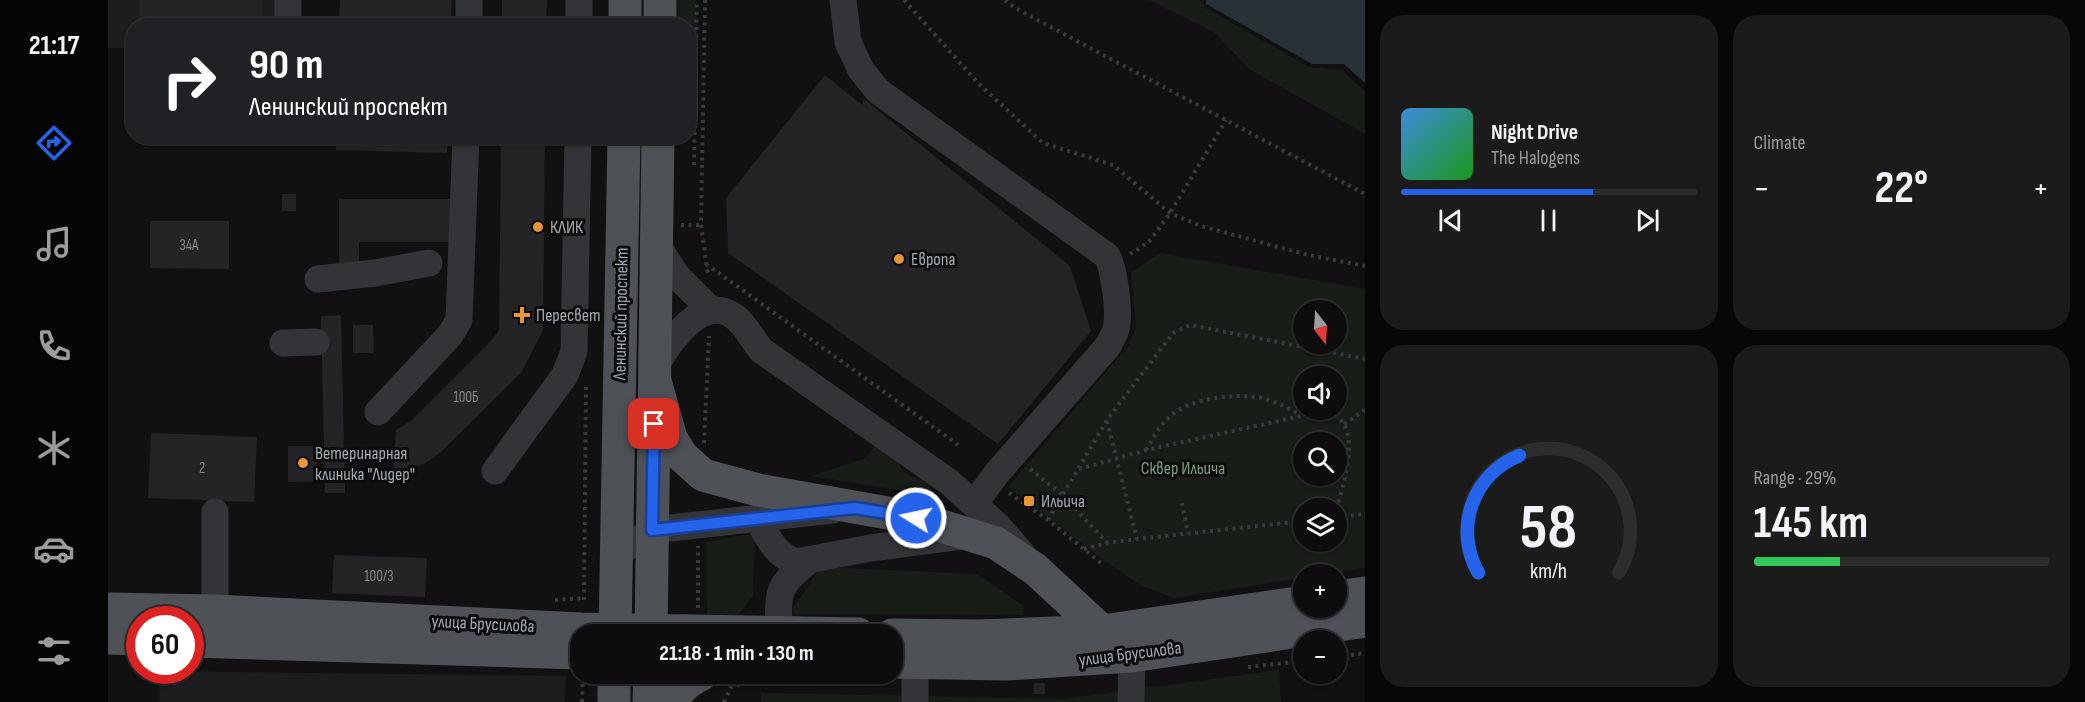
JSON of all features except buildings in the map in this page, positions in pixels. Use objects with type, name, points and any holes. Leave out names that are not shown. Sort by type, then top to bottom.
[{"type":"main road","points":[[625,0],[625,18]]},
{"type":"main road","points":[[660,0],[660,18]]},
{"type":"main road","name":"Ленинский проспект","points":[[615,624],[624,144]]},
{"type":"main road","name":"Ленинский проспект","points":[[651,624],[655,374],[668,236],[659,144]]},
{"type":"main road","points":[[655,374],[671,438],[682,456],[703,475],[758,490],[916,518],[974,519],[996,543],[1035,569],[1102,632]]},
{"type":"main road","points":[[1347,595],[1365,593]]},
{"type":"main road","name":"улица Брусилова","points":[[903,636],[1102,632],[1293,604]]},
{"type":"main road","name":"улица Брусилова","points":[[108,609],[215,611],[570,628]]},
{"type":"main road","name":"улица Брусилова","points":[[909,677],[1006,664],[1132,656],[1365,621]]},
{"type":"main road","points":[[108,638],[126,639]]},
{"type":"main road","name":"улица Брусилова","points":[[204,641],[570,654]]},
{"type":"main road","points":[[614,684],[614,702]]},
{"type":"main road","points":[[649,702],[650,684]]},
{"type":"main road","points":[[670,702],[687,684]]},
{"type":"lane","points":[[288,0],[288,18]]},
{"type":"lane","points":[[469,0],[469,18]]},
{"type":"lane","points":[[579,0],[579,18]]},
{"type":"lane","points":[[757,518],[777,552],[786,559],[796,562],[871,548],[974,519],[1005,464],[1108,346],[1115,333],[1117,322],[1112,266],[1107,256],[878,91],[861,70],[848,42],[843,0]]},
{"type":"lane","points":[[378,412],[450,335],[459,320],[466,144]]},
{"type":"lane","points":[[495,471],[565,375],[574,351],[578,144]]},
{"type":"lane","points":[[668,236],[678,276],[710,318]]},
{"type":"lane","points":[[318,279],[375,273],[429,263]]},
{"type":"lane","points":[[655,374],[673,338],[689,322],[710,318],[725,311],[735,317],[761,350],[949,482],[974,519]]},
{"type":"lane","points":[[283,343],[316,342]]},
{"type":"lane","points":[[618,554],[652,530],[855,508]]},
{"type":"lane","points":[[214,512],[215,611]]},
{"type":"lane","points":[[779,624],[778,603],[783,583],[792,573],[809,561]]},
{"type":"lane","points":[[1131,702],[1132,656]]},
{"type":"path","points":[[696,55],[697,0]]},
{"type":"path","points":[[705,0],[701,225],[709,280]]},
{"type":"path","points":[[904,0],[978,83],[1043,143],[1113,165],[1170,213],[1212,229],[1308,255],[1365,266]]},
{"type":"path","points":[[1005,0],[1015,8],[1365,194]]},
{"type":"path","points":[[1112,266],[1149,242],[1170,213],[1226,120]]},
{"type":"path","points":[[694,144],[694,165]]},
{"type":"path","points":[[668,236],[701,225]]},
{"type":"path","points":[[706,264],[962,447]]},
{"type":"path","points":[[704,450],[710,318]]},
{"type":"path","points":[[1048,520],[1107,420],[1173,333],[1190,325],[1365,359]]},
{"type":"path","points":[[1146,450],[1159,429],[1174,413],[1196,402],[1231,397],[1256,397],[1281,404],[1293,411]]},
{"type":"path","points":[[1344,424],[1365,410]]},
{"type":"path","points":[[1078,470],[1146,450],[1293,417]]},
{"type":"path","points":[[1107,420],[1137,539]]},
{"type":"path","points":[[1339,498],[1350,443],[1344,424],[1340,420]]},
{"type":"path","points":[[1101,563],[1048,520],[1010,494],[1002,477],[1005,464],[1063,495],[1107,543]]},
{"type":"path","points":[[1182,503],[1188,534]]},
{"type":"path","points":[[1347,516],[1365,514]]},
{"type":"path","points":[[1084,549],[1137,539],[1293,522]]},
{"type":"path","points":[[698,543],[698,614]]},
{"type":"path","points":[[1347,655],[1365,653]]},
{"type":"path","points":[[724,702],[731,687],[764,678],[909,677]]},
{"type":"path","points":[[582,702],[583,684]]},
{"type":"shaded area","points":[[108,0],[279,0],[279,18],[126,18],[126,48],[108,48]]},
{"type":"shaded area","points":[[1206,0],[1365,0],[1365,83],[1344,64],[1312,64],[1206,4]]},
{"type":"shaded area","points":[[204,672],[566,676],[565,702],[159,702],[159,684],[204,684]]},
{"type":"green space","points":[[679,0],[697,0],[696,113],[696,18],[678,18]]},
{"type":"green space","points":[[1149,0],[1201,0],[1206,8],[1309,67],[1342,70],[1365,92],[1365,134],[1249,69],[1214,32]]},
{"type":"green space","name":"Сквер Ильича","points":[[1160,253],[1365,289],[1365,568],[1347,571],[1347,564],[1293,564],[1293,580],[1174,598],[1142,586],[1106,562],[1008,487],[1129,345],[1136,327],[1131,272]]},
{"type":"green space","points":[[879,442],[889,448],[907,474],[928,483],[936,496],[811,476],[864,459]]},
{"type":"green space","points":[[755,533],[753,596],[738,615],[707,614],[706,542]]},
{"type":"green space","points":[[821,567],[977,574],[1024,606],[1023,615],[795,614],[793,608]]},
{"type":"green space","points":[[1279,670],[1281,702],[761,702],[761,693],[1063,699]]},
{"type":"place","name":"КЛИК","points":[[538,227]]},
{"type":"place","name":"Европа","points":[[899,259]]},
{"type":"place","name":"Пересвет","points":[[522,315]]},
{"type":"place","name":"Ветеринарная клиника \"Лидер\"","points":[[303,463]]},
{"type":"place","name":"Ильича","points":[[1029,501]]},
{"type":"route","points":[[654,424],[652,530],[855,508],[916,518]]}]
